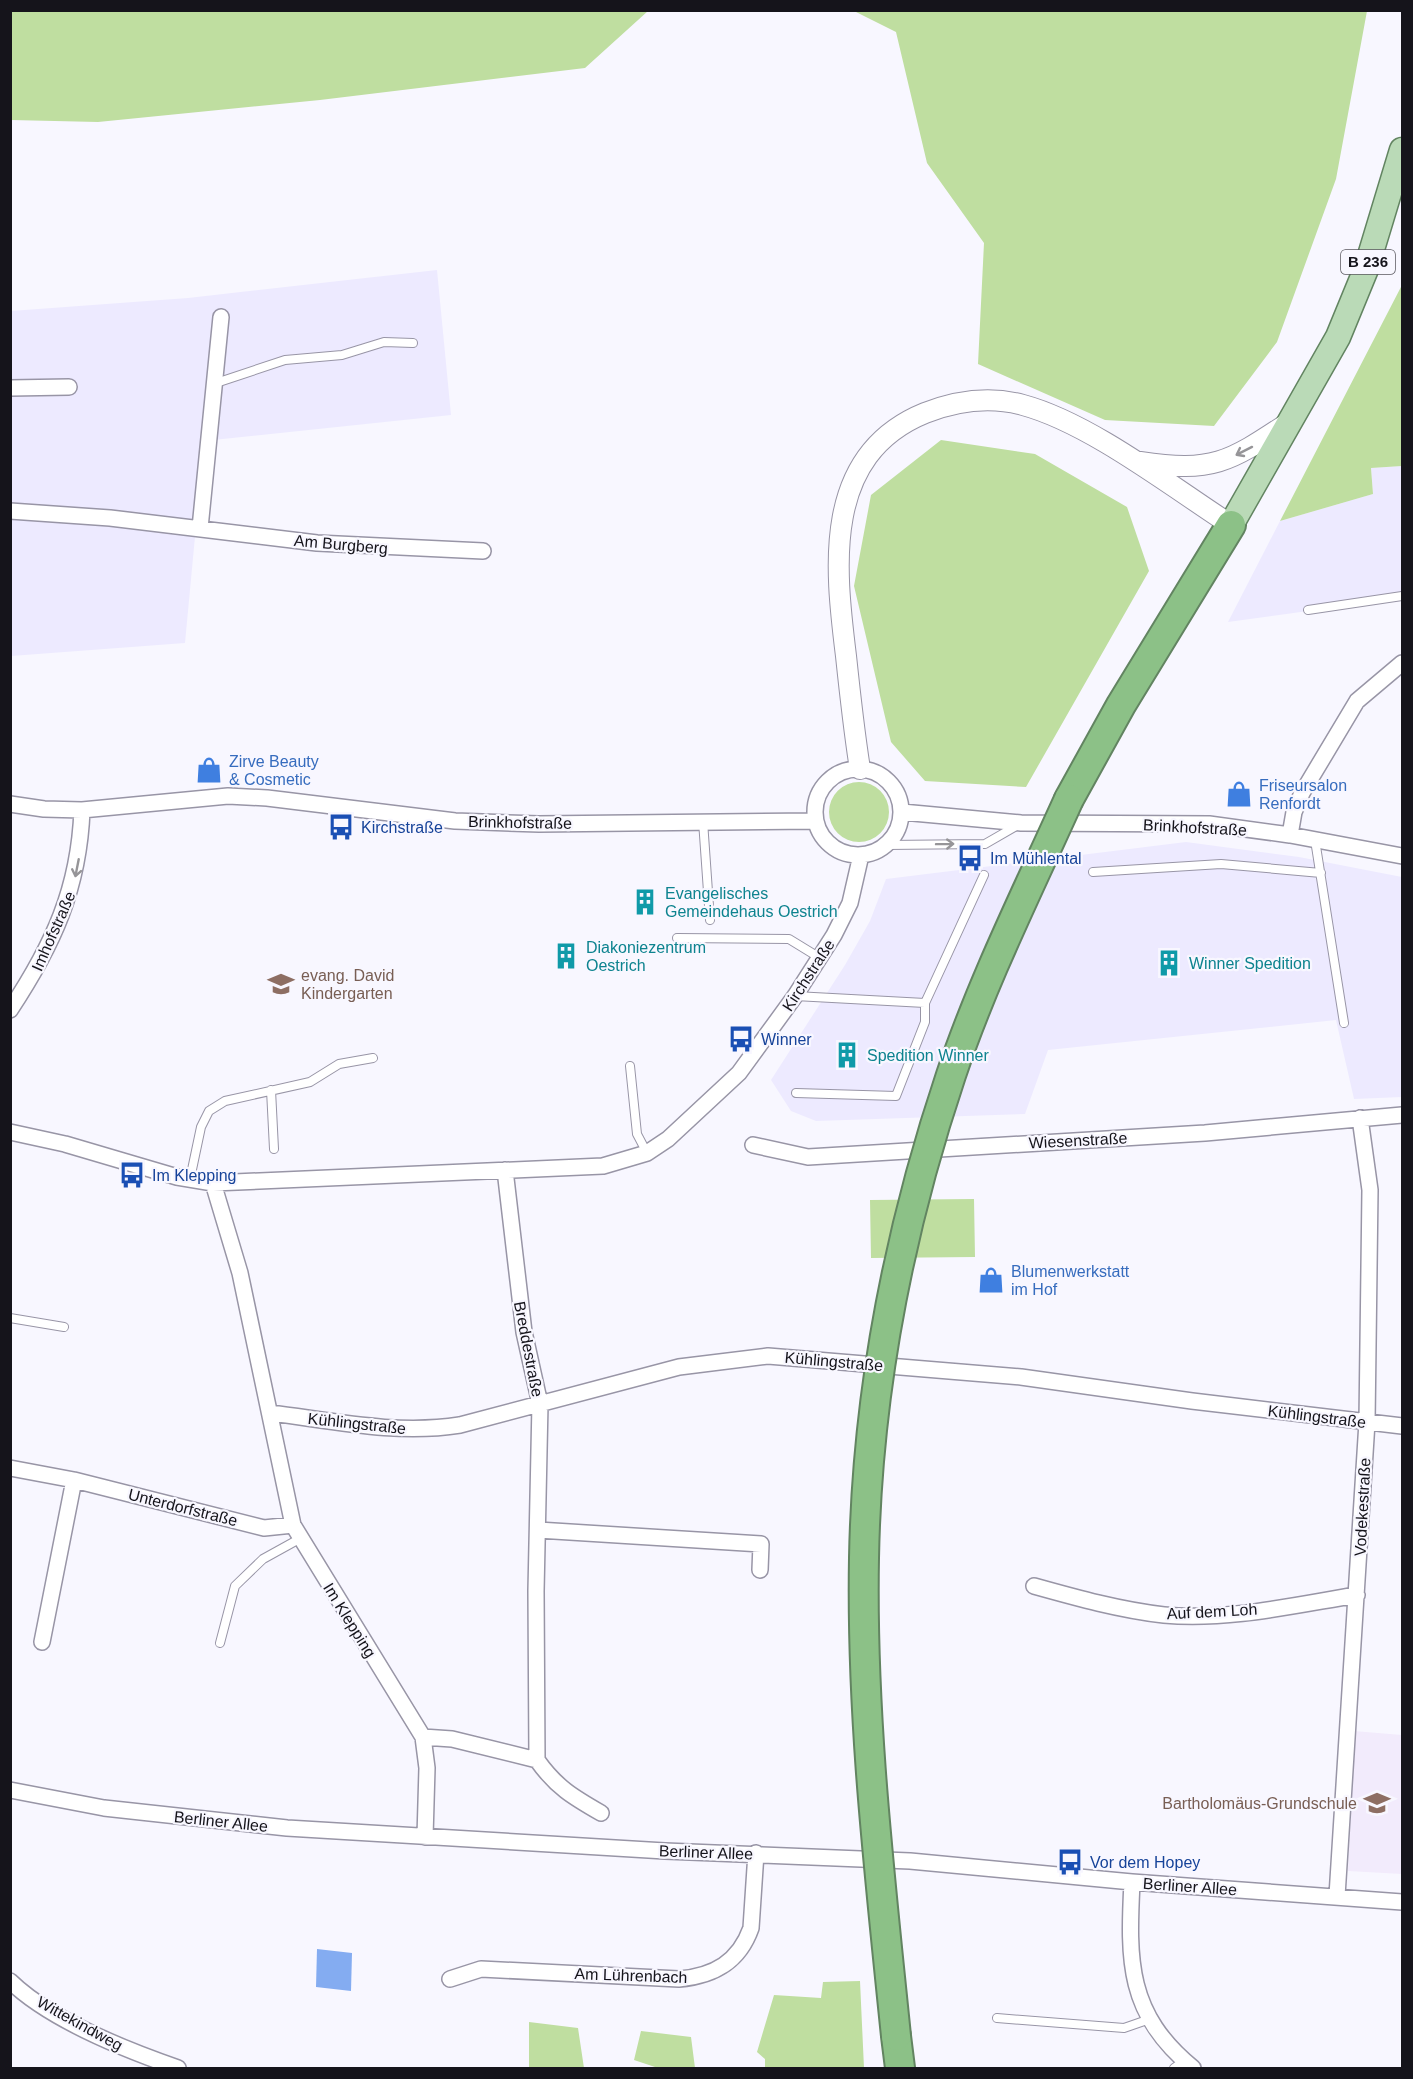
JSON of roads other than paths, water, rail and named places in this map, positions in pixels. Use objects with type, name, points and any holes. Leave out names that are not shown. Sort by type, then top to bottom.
[{"type":"highway","name":"B 236","points":[[900,2068],[875,1830],[864,1639],[864,1556],[868,1476],[879,1375],[912,1205],[972,1017],[1019,906],[1070,799],[1168,628],[1231,525]]},
{"type":"main road","name":"B 236","points":[[1231,525],[1293,420],[1338,337],[1362,280],[1390,198],[1402,150]]},
{"type":"street","points":[[200,528],[221,317]]},
{"type":"street","points":[[10,388],[69,387]]},
{"type":"street","points":[[860,769],[838,592],[837,556],[840,524],[847,499],[859,473],[876,449],[901,426],[939,407],[964,402],[996,401],[1022,405],[1053,415],[1134,461],[1231,525]]},
{"type":"street","points":[[1134,461],[1177,468],[1213,465],[1253,446],[1293,420]]},
{"type":"street","name":"Am Burgberg","points":[[10,511],[200,528],[368,547],[483,551]]},
{"type":"street","points":[[1290,835],[1294,812],[1302,793],[1357,701],[1402,663]]},
{"type":"street","points":[[860,769],[886,779],[898,794],[902,812],[898,831],[886,845],[861,855],[846,854],[832,847],[822,835],[816,821],[816,804],[823,788],[843,772],[860,769]]},
{"type":"street","name":"Brinkhofstraße","points":[[10,804],[44,809],[82,810],[228,796],[267,798],[455,821],[540,824],[816,821]]},
{"type":"street","name":"Imhofstraße","points":[[10,1010],[47,950],[70,897],[81,840],[82,810]]},
{"type":"street","name":"Brinkhofstraße","points":[[902,812],[1021,823],[1209,824],[1290,835],[1402,856]]},
{"type":"street","name":"Kirchstraße","points":[[10,1132],[213,1183],[603,1166],[647,1153],[668,1139],[739,1073],[795,996],[820,958],[850,903],[861,855]]},
{"type":"street","name":"Wiesenstraße","points":[[753,1145],[808,1157],[1205,1133],[1402,1115]]},
{"type":"street","name":"Vodekestraße","points":[[1337,1896],[1367,1422],[1370,1190],[1360,1118]]},
{"type":"street","name":"Breddestraße","points":[[505,1170],[524,1332],[540,1404],[537,1760]]},
{"type":"street","name":"Im Klepping","points":[[213,1183],[240,1273],[297,1532],[423,1737],[427,1768],[425,1837]]},
{"type":"street","name":"Kühlingstraße","points":[[271,1413],[367,1426],[435,1429],[460,1425],[679,1367],[768,1356],[1021,1377],[1402,1425]]},
{"type":"street","name":"Unterdorfstraße","points":[[10,1468],[74,1480],[264,1528],[297,1532]]},
{"type":"street","points":[[42,1642],[74,1480]]},
{"type":"street","points":[[538,1530],[761,1544],[760,1570]]},
{"type":"street","name":"Auf dem Loh","points":[[1034,1586],[1111,1607],[1167,1615],[1264,1609],[1357,1595]]},
{"type":"street","points":[[423,1737],[452,1739],[537,1760],[552,1781],[573,1797],[601,1813]]},
{"type":"street","name":"Berliner Allee","points":[[10,1790],[104,1808],[287,1828],[944,1863],[1132,1882],[1402,1902]]},
{"type":"street","name":"Am Lührenbach","points":[[450,1979],[481,1970],[679,1979],[710,1974],[735,1958],[747,1939],[751,1928],[756,1853]]},
{"type":"street","points":[[1132,1882],[1133,1977],[1150,2019],[1183,2066]]},
{"type":"street","name":"Wittekindweg","points":[[13,1986],[81,2028],[115,2044],[178,2068]]},
{"type":"lane","points":[[216,383],[285,360],[342,355],[384,342],[413,343]]},
{"type":"lane","points":[[1308,610],[1402,596]]},
{"type":"lane","points":[[703,821],[710,920]]},
{"type":"lane","points":[[886,845],[985,844],[1021,823]]},
{"type":"lane","points":[[1315,840],[1344,1023]]},
{"type":"lane","points":[[1093,872],[1221,864],[1320,873]]},
{"type":"lane","points":[[796,1093],[896,1096],[925,1022],[925,1003],[984,875]]},
{"type":"lane","points":[[677,938],[789,939],[820,958]]},
{"type":"lane","points":[[795,996],[925,1003]]},
{"type":"lane","points":[[190,1179],[201,1127],[209,1111],[225,1101],[310,1082],[339,1064],[373,1058]]},
{"type":"lane","points":[[630,1066],[637,1134],[647,1153]]},
{"type":"lane","points":[[271,1090],[273,1149]]},
{"type":"lane","points":[[10,1318],[64,1327]]},
{"type":"lane","points":[[219,1643],[235,1586],[263,1559],[297,1532]]},
{"type":"lane","points":[[997,2018],[1124,2028],[1150,2019]]},
{"type":"water","points":[[317,1949],[352,1953],[351,1991],[316,1987]]},
{"type":"place","name":"Zirve Beauty & Cosmetic","points":[[209,770]]},
{"type":"place","name":"Friseursalon Renfordt","points":[[1239,794]]},
{"type":"place","name":"Kirchstraße","points":[[341,827]]},
{"type":"place","name":"Im Mühlental","points":[[970,858]]},
{"type":"place","name":"Evangelisches Gemeindehaus Oestrich","points":[[645,902]]},
{"type":"place","name":"Diakoniezentrum Oestrich","points":[[566,956]]},
{"type":"place","name":"Winner Spedition","points":[[1169,963]]},
{"type":"place","name":"evang. David Kindergarten","points":[[281,984]]},
{"type":"place","name":"Winner","points":[[741,1039]]},
{"type":"place","name":"Spedition Winner","points":[[847,1055]]},
{"type":"place","name":"Im Klepping","points":[[132,1175]]},
{"type":"place","name":"Blumenwerkstatt im Hof","points":[[991,1280]]},
{"type":"place","name":"Bartholomäus-Grundschule","points":[[1377,1803]]},
{"type":"place","name":"Vor dem Hopey","points":[[1070,1862]]}]
